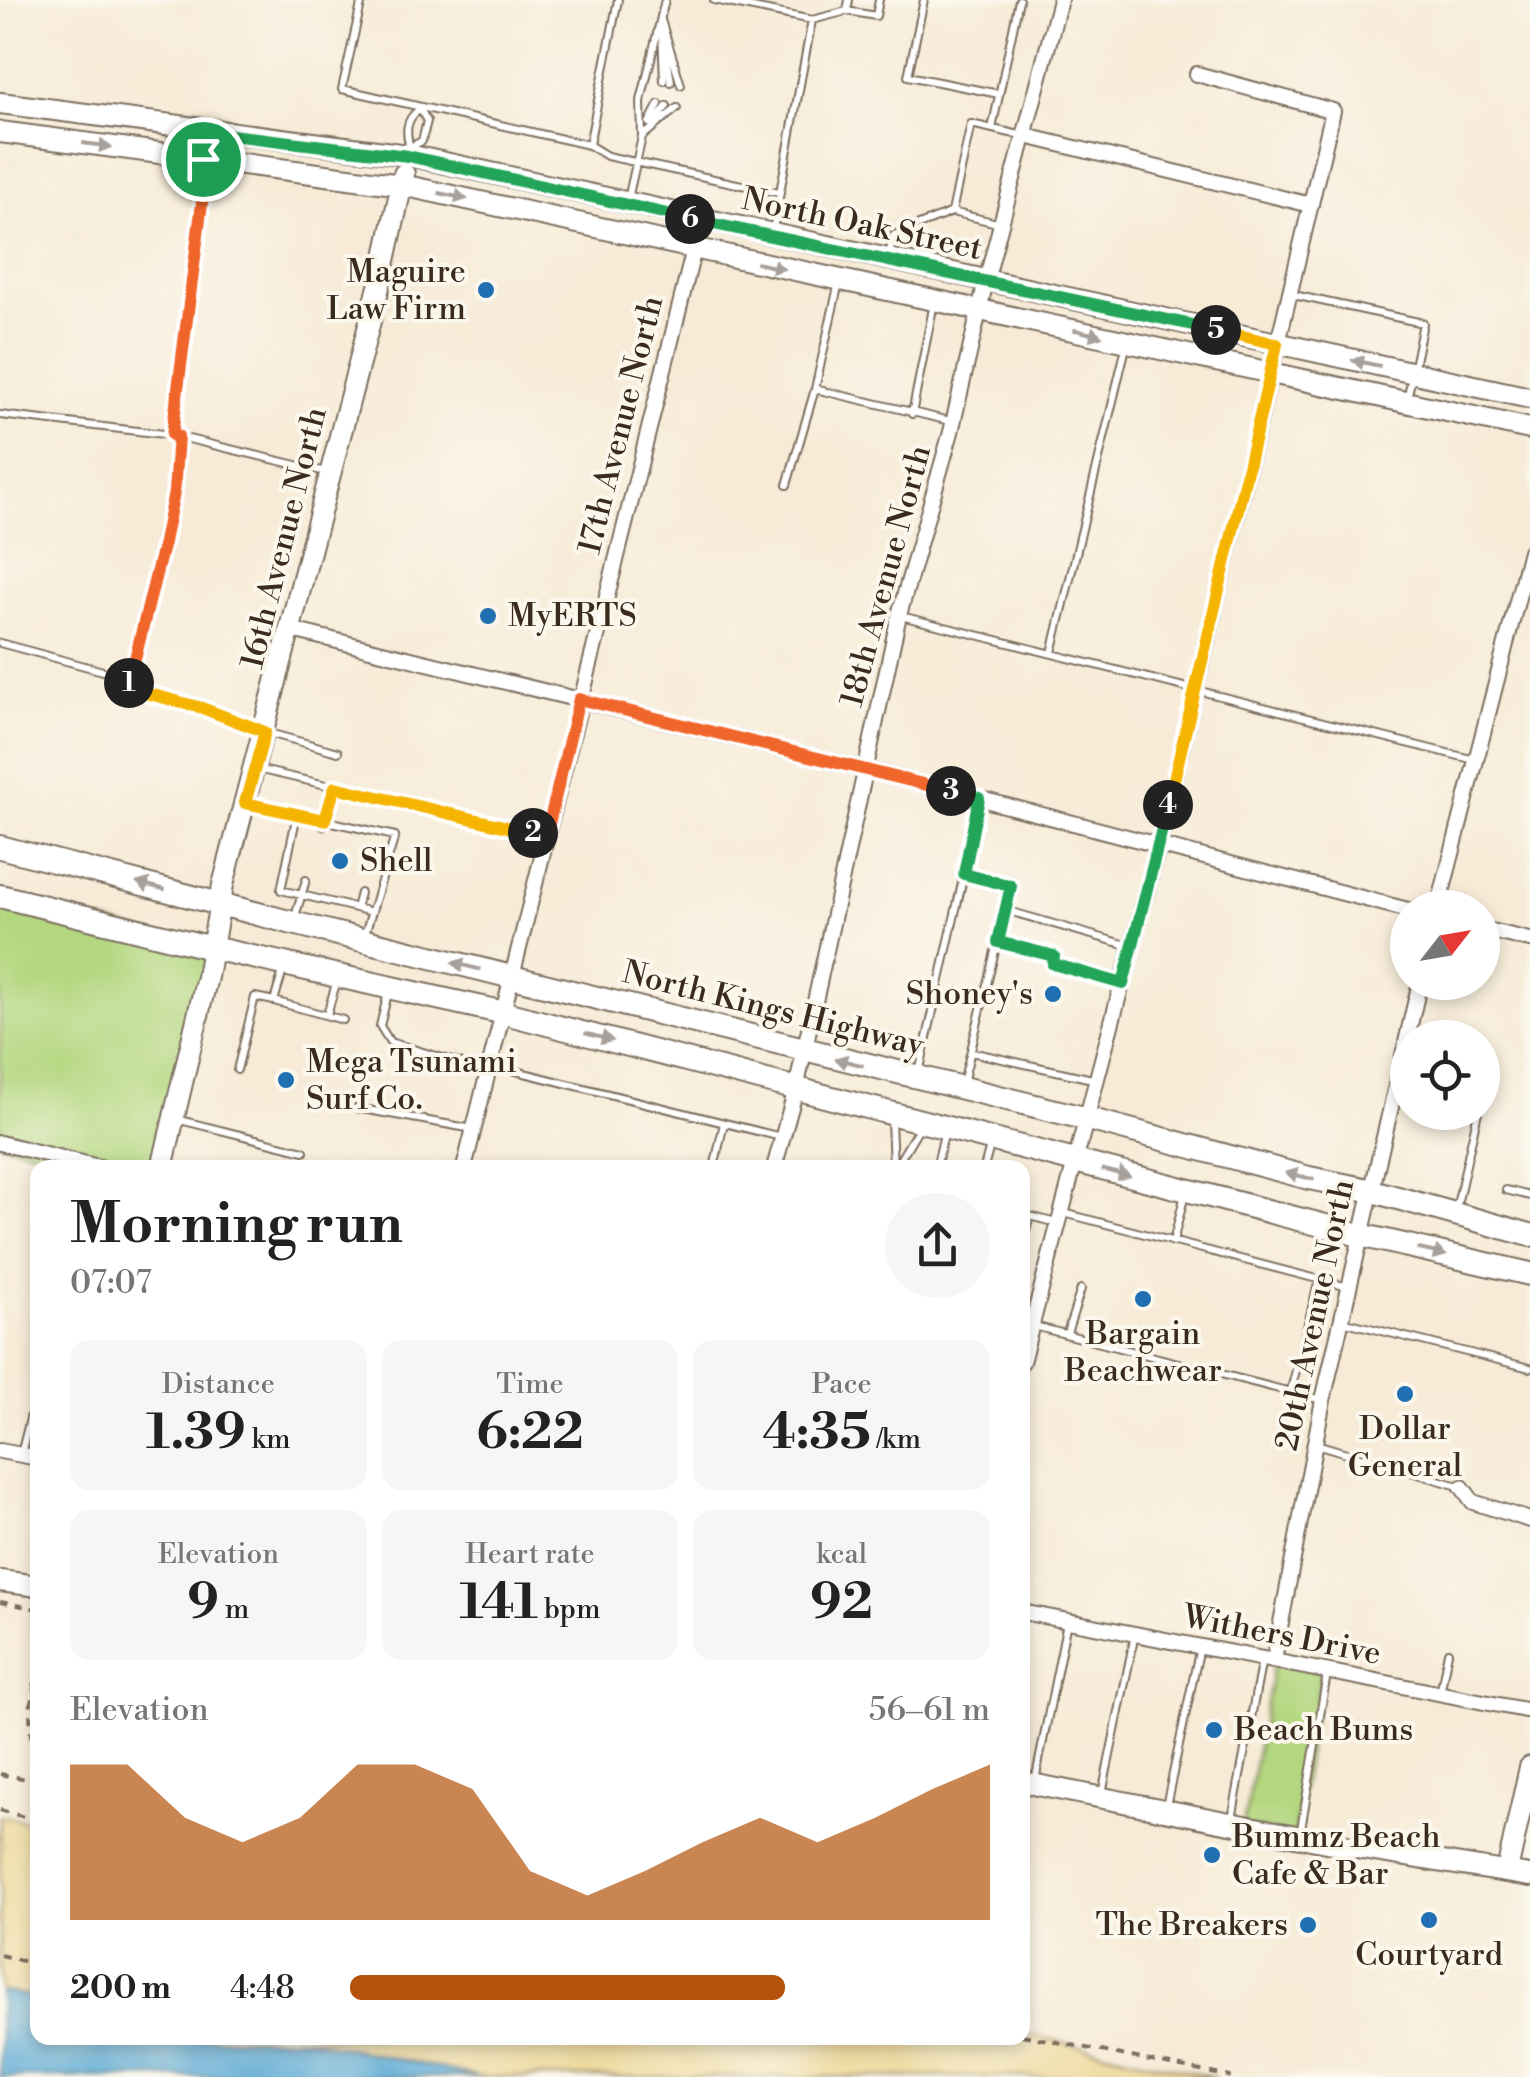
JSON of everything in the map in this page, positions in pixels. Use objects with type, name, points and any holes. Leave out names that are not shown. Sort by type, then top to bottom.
[{"type":"main road","name":"North Oak Street","points":[[0,103],[206,132],[409,151],[701,221],[1530,398]]},
{"type":"main road","name":"North Oak Street","points":[[0,132],[402,186],[1530,428]]},
{"type":"main road","name":"16th Avenue North","points":[[164,1160],[220,904],[332,473],[409,151]]},
{"type":"main road","name":"North Kings Highway","points":[[0,847],[802,1051],[1088,1119],[1309,1178],[1457,1204],[1530,1233]]},
{"type":"main road","points":[[0,896],[504,1013],[1360,1235],[1530,1274]]},
{"type":"main road","points":[[0,1581],[30,1585]]},
{"type":"main road","points":[[1507,1871],[1530,1767]]},
{"type":"main road","points":[[1030,1783],[1530,1876]]},
{"type":"street","name":"18th Avenue North","points":[[776,1160],[796,1089],[899,616],[954,422],[986,281],[1060,0]]},
{"type":"street","points":[[1030,1320],[1062,1219],[1123,984],[1333,111],[1197,74]]},
{"type":"street","points":[[1026,136],[1311,205]]},
{"type":"street","name":"17th Avenue North","points":[[466,1160],[701,221]]},
{"type":"street","points":[[1443,890],[1530,551]]},
{"type":"street","points":[[292,630],[979,798],[1390,905]]},
{"type":"street","points":[[1500,933],[1530,940]]},
{"type":"street","name":"20th Avenue North","points":[[1268,1659],[1369,1190],[1390,1113]]},
{"type":"street","points":[[0,1143],[70,1160]]},
{"type":"street","points":[[0,1450],[30,1457]]},
{"type":"street","points":[[1462,1487],[1473,1502],[1530,1520]]},
{"type":"street","name":"Withers Drive","points":[[1030,1614],[1530,1711]]},
{"type":"lane","points":[[362,0],[342,89],[589,146],[607,156],[780,193]]},
{"type":"lane","points":[[589,146],[618,0]]},
{"type":"lane","points":[[626,204],[642,137],[641,101],[665,0]]},
{"type":"lane","points":[[714,0],[812,20],[847,10],[876,16],[879,0]]},
{"type":"lane","points":[[847,10],[849,0]]},
{"type":"lane","points":[[924,0],[908,76],[998,94]]},
{"type":"lane","points":[[992,128],[1020,0]]},
{"type":"lane","points":[[661,19],[667,81]]},
{"type":"lane","points":[[661,19],[681,84]]},
{"type":"lane","points":[[772,236],[812,20]]},
{"type":"lane","points":[[642,137],[663,105]]},
{"type":"lane","points":[[642,137],[677,108]]},
{"type":"lane","points":[[420,109],[427,120],[422,141],[409,151],[404,135],[411,116],[420,109]]},
{"type":"lane","points":[[952,212],[971,124],[1026,136]]},
{"type":"lane","points":[[128,682],[174,492],[175,436],[202,203],[206,132]]},
{"type":"lane","points":[[888,260],[894,235],[952,212],[1002,225]]},
{"type":"lane","points":[[787,485],[840,280]]},
{"type":"lane","points":[[1290,294],[1423,323],[1406,402]]},
{"type":"lane","points":[[912,414],[935,300]]},
{"type":"lane","points":[[1052,653],[1127,342]]},
{"type":"lane","points":[[814,389],[954,422]]},
{"type":"lane","points":[[0,416],[175,436],[332,473]]},
{"type":"lane","points":[[899,616],[1477,760]]},
{"type":"lane","points":[[0,642],[114,674],[146,693],[338,752]]},
{"type":"lane","points":[[256,769],[546,836]]},
{"type":"lane","points":[[324,823],[335,787]]},
{"type":"lane","points":[[918,1079],[979,798]]},
{"type":"lane","points":[[245,803],[395,836],[363,940]]},
{"type":"lane","points":[[296,814],[281,890],[372,912]]},
{"type":"lane","points":[[376,841],[379,832]]},
{"type":"lane","points":[[962,1090],[1011,886],[964,874]]},
{"type":"lane","points":[[293,923],[306,880]]},
{"type":"lane","points":[[356,908],[360,894]]},
{"type":"lane","points":[[1006,910],[1132,947]]},
{"type":"lane","points":[[998,942],[1054,956],[1053,964],[1123,984]]},
{"type":"lane","points":[[274,1001],[284,965]]},
{"type":"lane","points":[[327,1015],[338,976]]},
{"type":"lane","points":[[389,988],[380,1026],[390,1042],[782,1138]]},
{"type":"lane","points":[[238,1070],[255,997],[342,1020]]},
{"type":"lane","points":[[971,1052],[1098,1080]]},
{"type":"lane","points":[[356,1108],[474,1130]]},
{"type":"lane","points":[[892,1114],[894,1160]]},
{"type":"lane","points":[[174,1118],[304,1151]]},
{"type":"lane","points":[[716,1160],[724,1123]]},
{"type":"lane","points":[[901,1160],[934,1125]]},
{"type":"lane","points":[[934,1125],[936,1160]]},
{"type":"lane","points":[[1457,1204],[1474,1130]]},
{"type":"lane","points":[[986,1160],[991,1140]]},
{"type":"lane","points":[[1173,1242],[1186,1190]]},
{"type":"lane","points":[[1506,1190],[1530,1196]]},
{"type":"lane","points":[[1030,1215],[1173,1242],[1348,1287]]},
{"type":"lane","points":[[1291,1390],[1320,1280]]},
{"type":"lane","points":[[1068,1333],[1081,1290]]},
{"type":"lane","points":[[1030,1320],[1323,1400]]},
{"type":"lane","points":[[1341,1320],[1530,1368]]},
{"type":"lane","points":[[21,1455],[30,1420]]},
{"type":"lane","points":[[1315,1444],[1462,1487]]},
{"type":"lane","points":[[1030,1775],[1067,1621]]},
{"type":"lane","points":[[1102,1797],[1135,1633]]},
{"type":"lane","points":[[1165,1810],[1200,1646]]},
{"type":"lane","points":[[1440,1694],[1448,1652]]},
{"type":"lane","points":[[1231,1823],[1268,1659]]},
{"type":"lane","points":[[1300,1836],[1327,1673]]},
{"type":"path","points":[[0,1602],[30,1608]]},
{"type":"path","points":[[0,1774],[30,1780]]},
{"type":"path","points":[[0,1810],[30,1818]]},
{"type":"path","points":[[0,1955],[30,1963]]},
{"type":"path","points":[[1030,2038],[1231,2077]]},
{"type":"green space","points":[[0,896],[212,948],[164,1160],[73,1160],[0,1143]]},
{"type":"green space","points":[[1274,1660],[1321,1670],[1294,1836],[1243,1825]]},
{"type":"sand","points":[[0,1816],[30,1822],[30,1996],[0,1991]]},
{"type":"sand","points":[[1030,2035],[1215,2077],[479,2077],[335,2045],[1030,2045]]},
{"type":"water","points":[[0,1991],[30,1996],[30,2045],[335,2045],[479,2077],[0,2077]]},
{"type":"place","name":"Maguire Law Firm","points":[[486,290]]},
{"type":"place","name":"MyERTS","points":[[488,616]]},
{"type":"place","name":"Shell","points":[[340,861]]},
{"type":"place","name":"Shoney's","points":[[1053,994]]},
{"type":"place","name":"Mega Tsunami Surf Co.","points":[[286,1080]]},
{"type":"place","name":"Bargain Beachwear","points":[[1143,1299]]},
{"type":"place","name":"Dollar General","points":[[1405,1394]]},
{"type":"place","name":"Beach Bums","points":[[1214,1730]]},
{"type":"place","name":"Bummz Beach Cafe & Bar","points":[[1212,1855]]},
{"type":"place","name":"Courtyard","points":[[1429,1920]]},
{"type":"place","name":"The Breakers","points":[[1308,1925]]},
{"type":"route","points":[[206,132],[408,156],[1277,344],[1123,984],[1053,964],[1054,956],[998,942],[1011,886],[964,874],[979,798],[579,699],[546,836],[335,787],[325,820],[245,803],[265,732],[202,708],[146,693],[128,682],[174,492],[178,436],[172,435],[202,203],[203,159],[206,132]]}]
